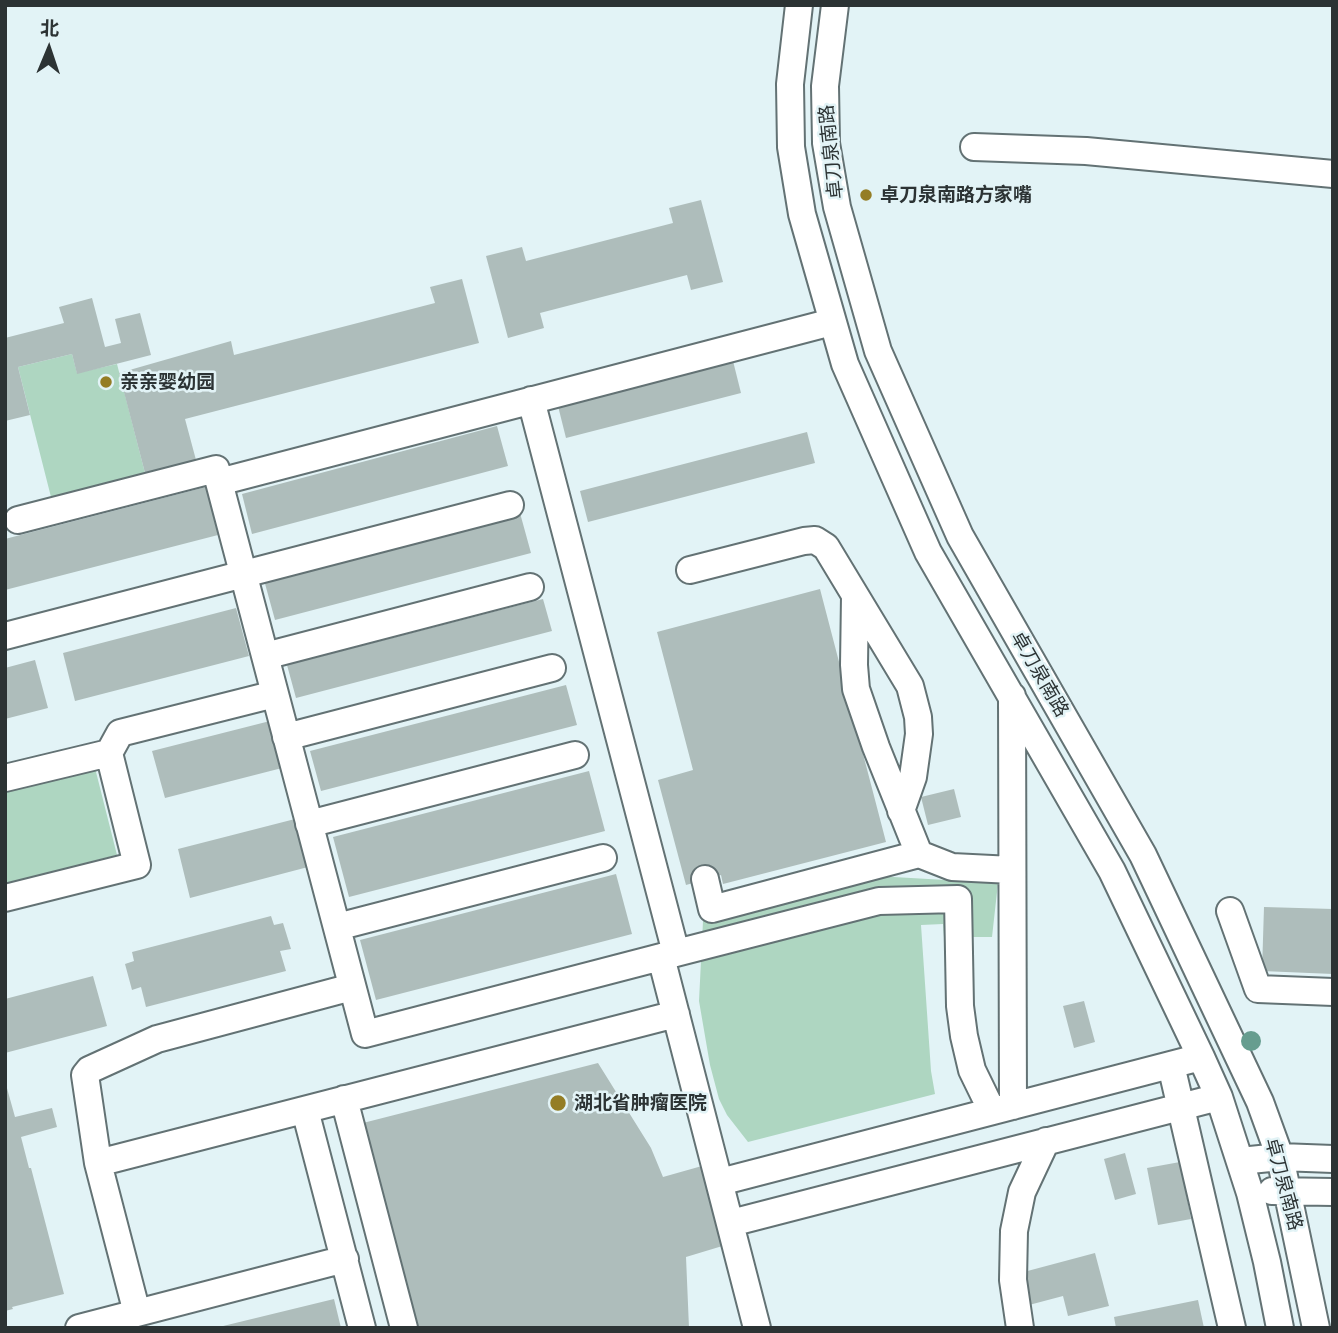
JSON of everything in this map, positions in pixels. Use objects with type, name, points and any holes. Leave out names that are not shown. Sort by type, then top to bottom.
[{"type":"street","name":"卓刀泉南路","points":[[799,5],[790,85],[791,147],[802,214],[845,364],[928,552],[1112,871],[1201,1057],[1219,1097],[1250,1193],[1268,1262],[1280,1328]]},
{"type":"street","name":"卓刀泉南路","points":[[835,5],[825,86],[826,143],[837,206],[878,351],[960,536],[1143,855],[1259,1102],[1280,1157],[1316,1328]]},
{"type":"street","points":[[974,148],[1086,151],[1333,174]]},
{"type":"street","points":[[219,482],[832,322]]},
{"type":"street","points":[[531,400],[669,955],[677,1013],[757,1328]]},
{"type":"street","points":[[18,520],[216,469],[365,1034],[879,901],[958,899],[960,1006],[964,1036],[972,1070],[1003,1109]]},
{"type":"street","points":[[5,636],[509,505]]},
{"type":"street","points":[[690,570],[804,541],[815,540],[826,547],[910,685],[918,717],[917,756],[901,811]]},
{"type":"street","points":[[265,656],[530,587]]},
{"type":"street","points":[[855,595],[856,689],[919,854]]},
{"type":"street","points":[[286,737],[552,668]]},
{"type":"street","points":[[5,778],[109,753],[122,732],[275,694]]},
{"type":"street","points":[[1003,1109],[1012,870],[1012,694]]},
{"type":"street","points":[[5,898],[137,865],[109,753]]},
{"type":"street","points":[[309,824],[575,755]]},
{"type":"street","points":[[705,879],[712,909],[919,854],[952,867],[1012,870]]},
{"type":"street","points":[[337,927],[603,858]]},
{"type":"street","points":[[1230,911],[1258,989],[1333,992]]},
{"type":"street","points":[[137,1313],[98,1163],[85,1075],[89,1070],[157,1039],[352,986]]},
{"type":"street","points":[[98,1163],[677,1013]]},
{"type":"street","points":[[720,1181],[1201,1057]]},
{"type":"street","points":[[1171,1065],[1232,1328]]},
{"type":"street","points":[[731,1223],[1219,1097]]},
{"type":"street","points":[[344,1099],[404,1328]]},
{"type":"street","points":[[305,1110],[362,1328]]},
{"type":"street","points":[[1020,1328],[1013,1280],[1014,1231],[1022,1192],[1046,1141]]},
{"type":"street","points":[[1240,1161],[1280,1157],[1333,1159]]},
{"type":"street","points":[[1250,1193],[1287,1190],[1333,1192]]},
{"type":"street","points":[[79,1328],[345,1259]]},
{"type":"green space","points":[[72,354],[77,373],[117,364],[145,473],[51,497],[18,367]]},
{"type":"green space","points":[[95,768],[117,855],[5,884],[5,791]]},
{"type":"green space","points":[[876,876],[998,883],[992,937],[944,937],[943,924],[921,925],[935,1094],[748,1142],[727,1115],[719,1099],[710,1065],[699,1001],[703,921]]},
{"type":"building","points":[[701,200],[723,282],[691,290],[687,275],[540,313],[544,328],[508,338],[486,256],[522,247],[526,261],[673,223],[669,208]]},
{"type":"building","points":[[462,279],[479,343],[185,419],[196,460],[145,473],[119,373],[231,341],[234,355],[435,303],[430,287]]},
{"type":"building","points":[[92,298],[105,347],[121,343],[115,319],[140,313],[151,355],[77,374],[72,354],[18,367],[30,415],[5,421],[5,338],[64,323],[59,307]]},
{"type":"building","points":[[733,361],[741,393],[566,438],[558,406]]},
{"type":"building","points":[[497,426],[508,466],[252,534],[242,494]]},
{"type":"building","points":[[807,432],[815,463],[588,522],[580,491]]},
{"type":"building","points":[[206,487],[218,535],[5,590],[5,539]]},
{"type":"building","points":[[520,513],[531,553],[275,620],[264,580]]},
{"type":"building","points":[[820,589],[886,842],[723,884],[721,875],[686,885],[658,780],[693,770],[657,632]]},
{"type":"building","points":[[543,599],[552,631],[296,698],[287,665]]},
{"type":"building","points":[[236,608],[249,656],[75,701],[63,653]]},
{"type":"building","points":[[35,660],[48,708],[5,719],[5,668]]},
{"type":"building","points":[[566,685],[577,725],[321,791],[310,751]]},
{"type":"building","points":[[270,721],[282,768],[165,798],[152,751]]},
{"type":"building","points":[[589,771],[605,831],[349,897],[333,837]]},
{"type":"building","points":[[954,789],[961,817],[928,825],[921,797]]},
{"type":"building","points":[[295,819],[308,867],[190,898],[178,849]]},
{"type":"building","points":[[616,874],[632,934],[376,1000],[360,940]]},
{"type":"building","points":[[1264,907],[1333,909],[1333,974],[1262,971]]},
{"type":"building","points":[[271,916],[274,925],[283,923],[291,949],[280,951],[286,971],[146,1007],[141,987],[132,990],[125,964],[134,961],[132,952]]},
{"type":"building","points":[[93,976],[107,1026],[5,1053],[5,999]]},
{"type":"building","points":[[1084,1001],[1095,1042],[1074,1048],[1063,1006]]},
{"type":"building","points":[[598,1063],[651,1148],[663,1177],[709,1164],[729,1244],[686,1257],[689,1328],[416,1328],[363,1123]]},
{"type":"building","points":[[5,1081],[15,1117],[52,1108],[57,1127],[21,1137],[64,1294],[5,1311]]},
{"type":"building","points":[[1125,1153],[1136,1194],[1115,1200],[1104,1159]]},
{"type":"building","points":[[1180,1162],[1191,1219],[1158,1225],[1147,1168]]},
{"type":"building","points":[[1095,1253],[1109,1306],[1068,1316],[1063,1296],[1029,1305],[1020,1273]]},
{"type":"building","points":[[334,1299],[341,1328],[219,1328],[219,1327]]},
{"type":"building","points":[[1198,1300],[1204,1328],[1116,1328],[1114,1317]]},
{"type":"place","name":"卓刀泉南路方家嘴","points":[[866,195]]},
{"type":"place","name":"亲亲婴幼园","points":[[106,382]]},
{"type":"place","name":"湖北省肿瘤医院","points":[[558,1103]]}]
